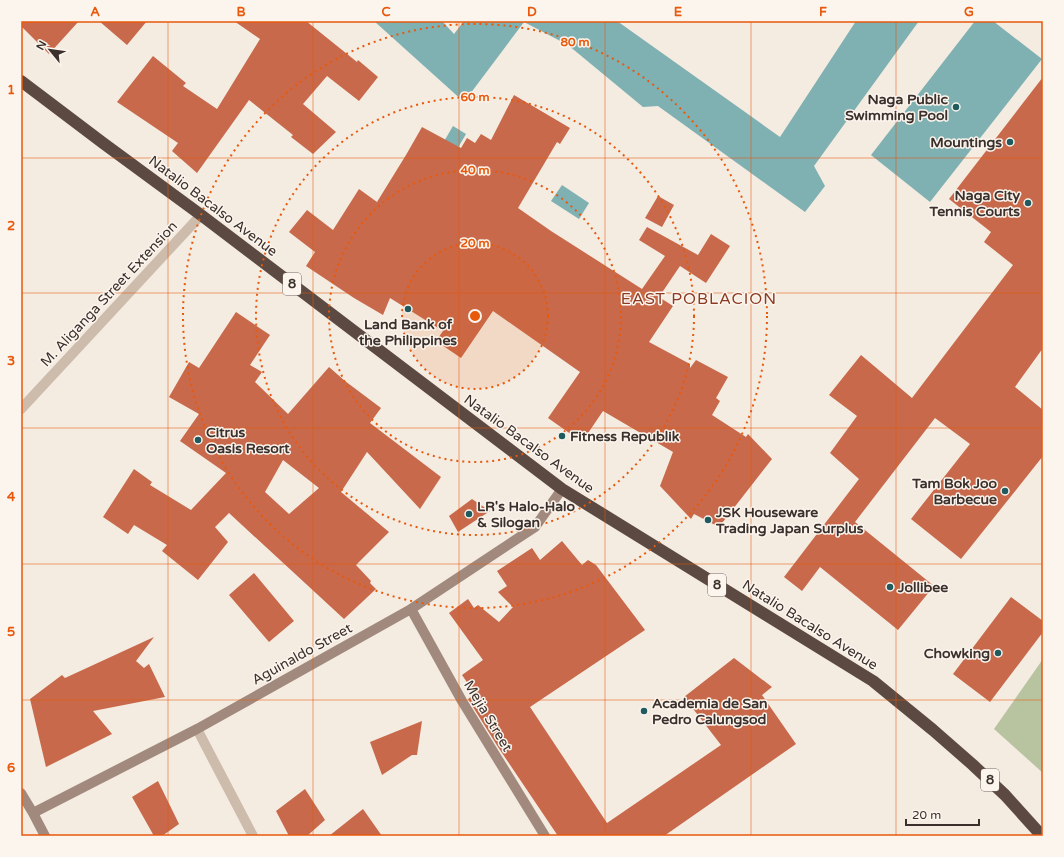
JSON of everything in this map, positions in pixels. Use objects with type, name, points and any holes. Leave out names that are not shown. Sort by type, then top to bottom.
[{"type":"highway","name":"Natalio Bacalso Avenue","points":[[21,81],[562,489],[873,681],[933,730],[989,780],[1005,795],[1042,836]]},
{"type":"street","name":"M. Aliganga Street Extension","points":[[21,409],[200,215]]},
{"type":"street","name":"Aguinaldo Street","points":[[34,813],[197,729],[411,609],[535,527],[562,489]]},
{"type":"street","name":"Mejia Street","points":[[411,609],[462,701],[545,836]]},
{"type":"street","points":[[197,729],[253,836]]},
{"type":"street","points":[[21,793],[34,813],[45,836]]},
{"type":"green space","points":[[1043,659],[1043,773],[994,729]]},
{"type":"water","points":[[374,21],[442,21],[454,34],[464,21],[617,21],[780,137],[856,21],[919,21],[814,166],[825,186],[805,212],[658,106],[643,107],[568,45],[524,22],[464,102]]},
{"type":"water","name":"Naga Public Swimming Pool","points":[[975,21],[993,21],[1042,59],[930,202],[871,155]]},
{"type":"water","points":[[453,126],[466,134],[445,170],[432,162]]},
{"type":"water","points":[[562,185],[589,203],[579,219],[551,201]]},
{"type":"building","points":[[21,21],[79,21],[49,54],[21,26]]},
{"type":"building","points":[[99,21],[147,21],[127,45]]},
{"type":"building","points":[[234,21],[306,21],[378,77],[359,101],[327,76],[303,104],[336,132],[313,154],[291,137],[293,135],[249,100],[197,173],[172,151],[178,143],[117,102],[153,56],[186,83],[183,86],[217,109],[260,39]]},
{"type":"building","points":[[1043,77],[1043,348],[1015,387],[1043,410],[1043,456],[961,559],[911,519],[970,444],[935,418],[855,522],[934,586],[898,630],[820,567],[802,591],[784,577],[859,479],[830,453],[857,416],[829,395],[861,355],[912,398],[1013,265],[984,242],[991,232],[949,199]]},
{"type":"building","points":[[514,95],[570,128],[560,144],[557,142],[518,208],[551,231],[642,289],[665,256],[639,240],[647,227],[698,255],[711,234],[730,246],[706,283],[680,266],[659,297],[673,306],[649,342],[690,364],[690,368],[696,360],[728,377],[716,398],[720,401],[712,415],[746,437],[748,434],[772,459],[719,527],[694,514],[691,519],[660,486],[673,452],[603,411],[582,442],[548,418],[580,372],[493,311],[461,358],[436,341],[443,331],[390,298],[383,315],[354,298],[306,266],[315,252],[289,232],[307,210],[333,230],[359,189],[377,202],[422,127],[461,148],[467,138],[475,143],[481,134],[491,140]]},
{"type":"building","points":[[658,196],[674,205],[662,227],[645,218]]},
{"type":"building","points":[[236,312],[270,335],[250,365],[262,372],[255,382],[288,414],[329,367],[381,408],[370,423],[441,477],[420,509],[367,452],[341,492],[389,532],[356,565],[371,581],[370,583],[376,589],[344,619],[229,513],[215,527],[228,542],[198,580],[162,551],[167,545],[134,525],[128,534],[103,517],[134,469],[152,482],[150,485],[191,510],[226,473],[180,441],[199,414],[169,397],[189,362],[199,368]],"holes":[[[283,460],[319,488],[289,514],[265,492]]]},
{"type":"building","name":"LR's Halo-Halo & Silogan","points":[[472,499],[490,511],[458,532],[449,516]]},
{"type":"building","points":[[562,541],[582,565],[588,560],[596,565],[645,630],[530,707],[607,823],[721,745],[684,697],[734,658],[772,687],[762,695],[796,744],[664,836],[558,836],[498,747],[468,699],[475,694],[462,675],[483,660],[449,613],[468,599],[474,608],[478,605],[499,622],[513,607],[498,592],[507,586],[497,571],[532,548],[540,560]]},
{"type":"building","points":[[254,573],[294,621],[269,642],[229,595]]},
{"type":"building","name":"Chowking","points":[[1011,597],[1043,621],[1043,632],[990,702],[953,674]]},
{"type":"building","points":[[154,637],[136,661],[144,668],[149,664],[165,697],[93,711],[112,734],[46,767],[30,699],[62,675],[65,678]]},
{"type":"building","points":[[422,721],[417,755],[412,755],[382,775],[370,742]]},
{"type":"building","points":[[158,781],[179,824],[162,836],[154,836],[132,797]]},
{"type":"building","points":[[305,789],[325,820],[307,836],[289,836],[276,811]]},
{"type":"building","points":[[363,809],[382,836],[329,836]]},
{"type":"place","name":"Naga Public Swimming Pool","points":[[956,107]]},
{"type":"place","name":"Mountings","points":[[1010,142]]},
{"type":"place","name":"Naga City Tennis Courts","points":[[1028,203]]},
{"type":"place","name":"Land Bank of the Philippines","points":[[408,309]]},
{"type":"place","name":"Fitness Republik","points":[[562,436]]},
{"type":"place","name":"Citrus Oasis Resort","points":[[198,440]]},
{"type":"place","name":"Tam Bok Joo Barbecue","points":[[1005,491]]},
{"type":"place","name":"LR's Halo-Halo & Silogan","points":[[469,514]]},
{"type":"place","name":"JSK Houseware Trading Japan Surplus","points":[[708,520]]},
{"type":"place","name":"Jollibee","points":[[890,587]]},
{"type":"place","name":"Chowking","points":[[998,653]]},
{"type":"place","name":"Academia de San Pedro Calungsod","points":[[644,711]]},
{"type":"district","name":"EAST POBLACION","points":[[699,299]]}]
